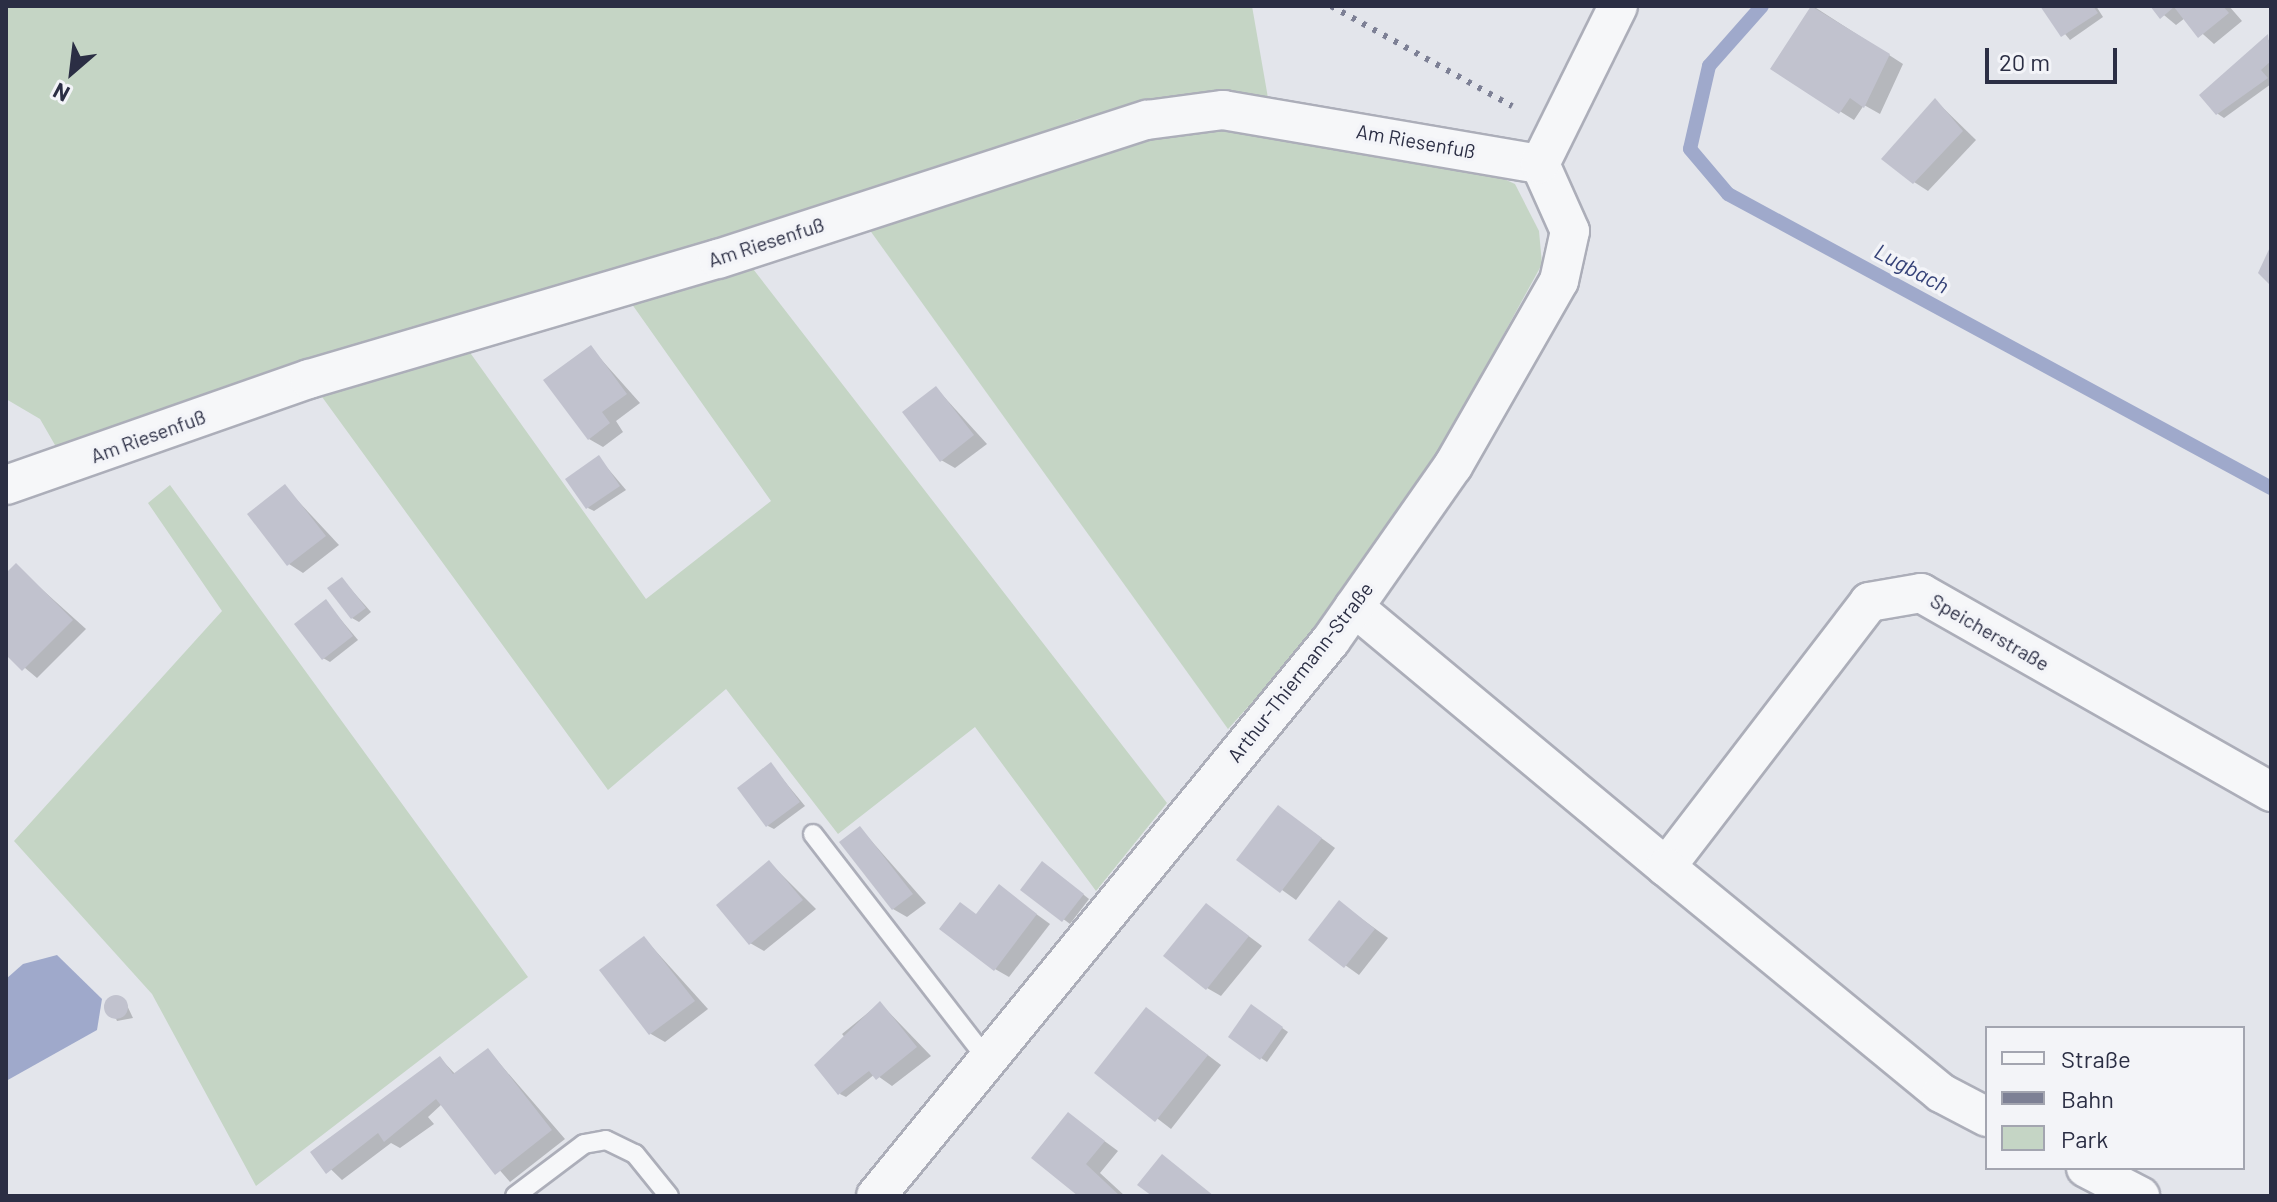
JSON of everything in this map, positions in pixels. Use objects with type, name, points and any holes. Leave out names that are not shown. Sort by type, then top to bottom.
[{"type":"street","points":[[1540,164],[1618,6]]},
{"type":"street","name":"Am Riesenfuß","points":[[6,485],[309,379],[718,259],[1147,120],[1223,110],[1540,164]]},
{"type":"street","name":"Arthur-Thiermann-Straße","points":[[876,1196],[989,1062],[1354,607],[1453,466],[1559,281],[1570,231],[1540,164]]},
{"type":"street","name":"Speicherstraße","points":[[1666,867],[1869,602],[1921,593],[2271,792]]},
{"type":"street","points":[[1354,607],[1941,1093],[1985,1116]]},
{"type":"street","points":[[2090,1170],[2140,1196]]},
{"type":"lane","points":[[813,834],[989,1062]]},
{"type":"lane","points":[[515,1196],[584,1144],[606,1140],[635,1154],[669,1196]]},
{"type":"green space","points":[[6,6],[1252,6],[1268,98],[1220,94],[1078,119],[982,157],[299,364],[59,452],[40,419],[6,399]]},
{"type":"green space","points":[[1212,124],[1482,169],[1515,184],[1539,231],[1542,264],[1439,453],[1326,621],[1228,729],[869,229],[1090,150]]},
{"type":"green space","points":[[750,265],[1167,803],[1096,891],[975,727],[838,834],[726,689],[608,790],[317,390],[466,347],[646,599],[771,501],[629,300]]},
{"type":"green space","points":[[170,485],[528,977],[256,1186],[152,994],[14,841],[222,611],[148,503]]},
{"type":"water","points":[[57,955],[102,999],[97,1030],[6,1081],[6,979],[23,964]]},
{"type":"building","points":[[1811,6],[1890,54],[1864,108],[1850,98],[1839,114],[1770,69]]},
{"type":"building","points":[[2040,6],[2093,6],[2098,13],[2061,37]]},
{"type":"building","points":[[2150,6],[2223,6],[2229,13],[2198,38],[2174,7],[2160,19]]},
{"type":"building","points":[[2268,34],[2271,61],[2261,70],[2268,78],[2216,115],[2199,95]]},
{"type":"building","points":[[1935,98],[1963,131],[1913,184],[1881,159]]},
{"type":"building","points":[[2271,245],[2271,286],[2258,273]]},
{"type":"building","points":[[591,345],[627,394],[602,412],[610,423],[588,440],[543,380]]},
{"type":"building","points":[[936,386],[974,435],[940,462],[902,412]]},
{"type":"building","points":[[599,455],[620,486],[586,509],[565,479]]},
{"type":"building","points":[[285,484],[326,536],[287,566],[247,514]]},
{"type":"building","points":[[16,563],[73,620],[22,671],[6,655],[6,573]]},
{"type":"building","points":[[342,577],[366,608],[351,619],[327,588]]},
{"type":"building","points":[[326,599],[353,636],[322,660],[294,624]]},
{"type":"building","points":[[771,762],[800,802],[766,827],[737,788]]},
{"type":"building","points":[[1278,805],[1322,838],[1280,893],[1236,860]]},
{"type":"building","points":[[860,826],[913,894],[892,910],[839,842]]},
{"type":"building","points":[[769,860],[803,900],[749,945],[716,905]]},
{"type":"building","points":[[1042,861],[1084,894],[1062,922],[1020,890]]},
{"type":"building","points":[[999,884],[1037,914],[994,971],[939,929],[960,902],[976,914]]},
{"type":"building","points":[[1339,900],[1375,929],[1344,968],[1308,940]]},
{"type":"building","points":[[1206,903],[1249,936],[1206,990],[1163,956]]},
{"type":"building","points":[[644,936],[695,1001],[649,1035],[599,970]]},
{"type":"building","points":[[111,995],[121,995],[128,1002],[128,1012],[121,1019],[111,1019],[104,1012],[104,1002]]},
{"type":"building","points":[[880,1001],[917,1047],[876,1080],[869,1071],[838,1095],[814,1065]]},
{"type":"building","points":[[1251,1004],[1283,1027],[1260,1060],[1228,1037]]},
{"type":"building","points":[[1146,1007],[1208,1055],[1155,1122],[1094,1073]]},
{"type":"building","points":[[488,1048],[552,1130],[495,1175],[436,1099],[384,1142],[378,1133],[326,1174],[310,1152],[440,1056],[453,1074]]},
{"type":"building","points":[[1068,1112],[1105,1141],[1086,1164],[1120,1196],[1078,1196],[1031,1158]]},
{"type":"building","points":[[1162,1154],[1214,1196],[1152,1196],[1137,1185]]},
{"type":"waterway","name":"Lugbach","points":[[1762,6],[1709,66],[1690,149],[1728,194],[2271,488]]},
{"type":"railway","points":[[1331,6],[1512,106]]}]
